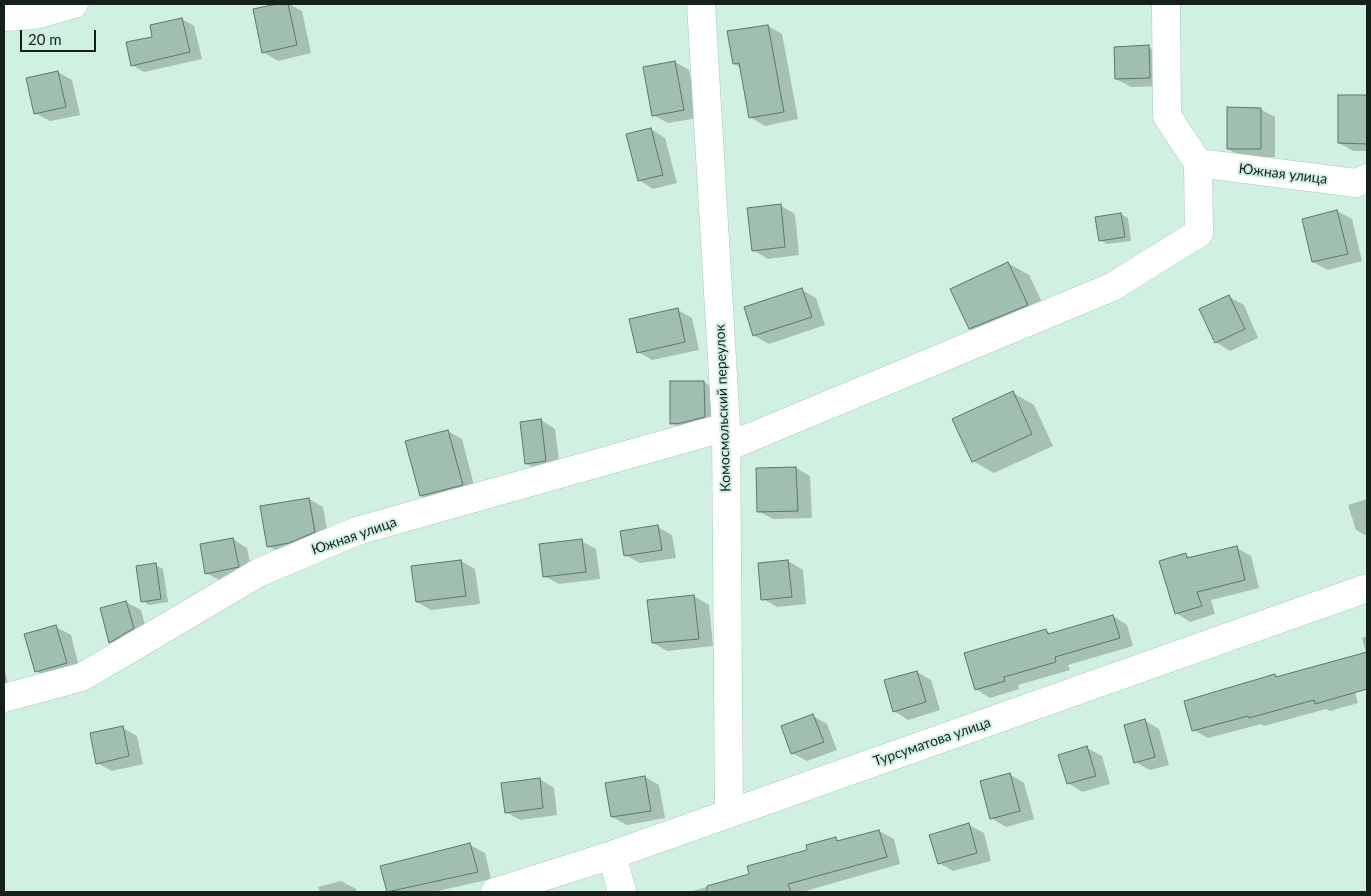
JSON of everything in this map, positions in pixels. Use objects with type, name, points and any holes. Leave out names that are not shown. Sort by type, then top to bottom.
[{"type":"street","points":[[4,17],[35,16],[74,4]]},
{"type":"street","name":"Комосмольский переулок","points":[[701,4],[726,437],[729,814]]},
{"type":"street","points":[[1166,4],[1167,116],[1198,164]]},
{"type":"street","name":"Южная улица","points":[[4,698],[82,677],[260,572],[357,531],[726,437],[1112,287],[1199,233],[1198,164],[1356,183],[1367,178]]},
{"type":"street","name":"Турсуматова улица","points":[[496,892],[612,855],[1367,588]]},
{"type":"street","points":[[612,855],[622,892]]},
{"type":"building","points":[[277,4],[288,4],[297,45],[262,53],[253,9]]},
{"type":"building","points":[[182,18],[190,52],[131,66],[126,42],[152,37],[150,25]]},
{"type":"building","points":[[768,25],[784,112],[749,118],[739,63],[733,64],[727,31]]},
{"type":"building","points":[[1149,45],[1150,78],[1115,79],[1114,47]]},
{"type":"building","points":[[675,61],[684,110],[652,116],[643,67]]},
{"type":"building","points":[[58,71],[66,107],[34,114],[26,78]]},
{"type":"building","points":[[1338,95],[1367,95],[1367,144],[1338,143]]},
{"type":"building","points":[[1227,107],[1261,108],[1261,149],[1227,149]]},
{"type":"building","points":[[651,128],[663,175],[638,181],[626,134]]},
{"type":"building","points":[[781,204],[785,247],[752,251],[747,208]]},
{"type":"building","points":[[1337,210],[1348,254],[1312,262],[1302,219]]},
{"type":"building","points":[[1121,213],[1125,237],[1099,241],[1095,217]]},
{"type":"building","points":[[1008,262],[1028,305],[969,329],[950,289]]},
{"type":"building","points":[[802,288],[812,317],[753,336],[744,307]]},
{"type":"building","points":[[1229,295],[1245,329],[1215,343],[1199,309]]},
{"type":"building","points":[[678,308],[685,342],[637,353],[629,319]]},
{"type":"building","points":[[670,381],[704,381],[705,417],[670,424]]},
{"type":"building","points":[[1013,391],[1032,434],[972,462],[952,419]]},
{"type":"building","points":[[541,419],[546,461],[525,464],[520,422]]},
{"type":"building","points":[[448,430],[463,485],[420,496],[405,441]]},
{"type":"building","points":[[796,467],[798,511],[757,512],[756,468]]},
{"type":"building","points":[[309,498],[315,532],[289,543],[267,547],[260,506]]},
{"type":"building","points":[[658,525],[662,550],[624,556],[620,531]]},
{"type":"building","points":[[233,538],[239,567],[205,574],[200,544]]},
{"type":"building","points":[[582,539],[586,572],[543,577],[539,544]]},
{"type":"building","points":[[1237,546],[1245,580],[1197,592],[1202,606],[1175,614],[1159,561],[1186,553],[1187,558]]},
{"type":"building","points":[[461,560],[466,596],[416,602],[411,566]]},
{"type":"building","points":[[788,560],[792,597],[761,600],[758,563]]},
{"type":"building","points":[[156,563],[161,599],[141,602],[136,566]]},
{"type":"building","points":[[694,595],[699,639],[652,643],[647,600]]},
{"type":"building","points":[[126,601],[134,628],[109,643],[100,608]]},
{"type":"building","points":[[1113,615],[1120,638],[1055,657],[1056,662],[1004,677],[1005,681],[975,690],[964,653],[1046,629],[1048,634]]},
{"type":"building","points":[[56,625],[67,663],[35,672],[24,634]]},
{"type":"building","points":[[1367,652],[1367,689],[1315,704],[1314,700],[1192,731],[1184,701],[1275,674],[1276,677]]},
{"type":"building","points":[[917,671],[926,702],[893,712],[884,680]]},
{"type":"building","points":[[813,714],[824,742],[791,754],[781,726]]},
{"type":"building","points":[[1145,719],[1155,757],[1134,763],[1124,725]]},
{"type":"building","points":[[123,726],[129,756],[96,764],[90,733]]},
{"type":"building","points":[[1087,746],[1096,776],[1067,784],[1058,755]]},
{"type":"building","points":[[1010,773],[1020,811],[990,819],[980,781]]},
{"type":"building","points":[[645,776],[651,811],[611,817],[605,783]]},
{"type":"building","points":[[540,778],[543,808],[505,813],[501,783]]},
{"type":"building","points":[[969,823],[977,853],[938,864],[929,835]]},
{"type":"building","points":[[879,830],[887,857],[788,884],[791,892],[707,892],[707,886],[749,874],[747,866],[807,850],[806,845],[836,837],[837,841]]},
{"type":"building","points":[[470,843],[478,872],[387,892],[380,866]]}]
